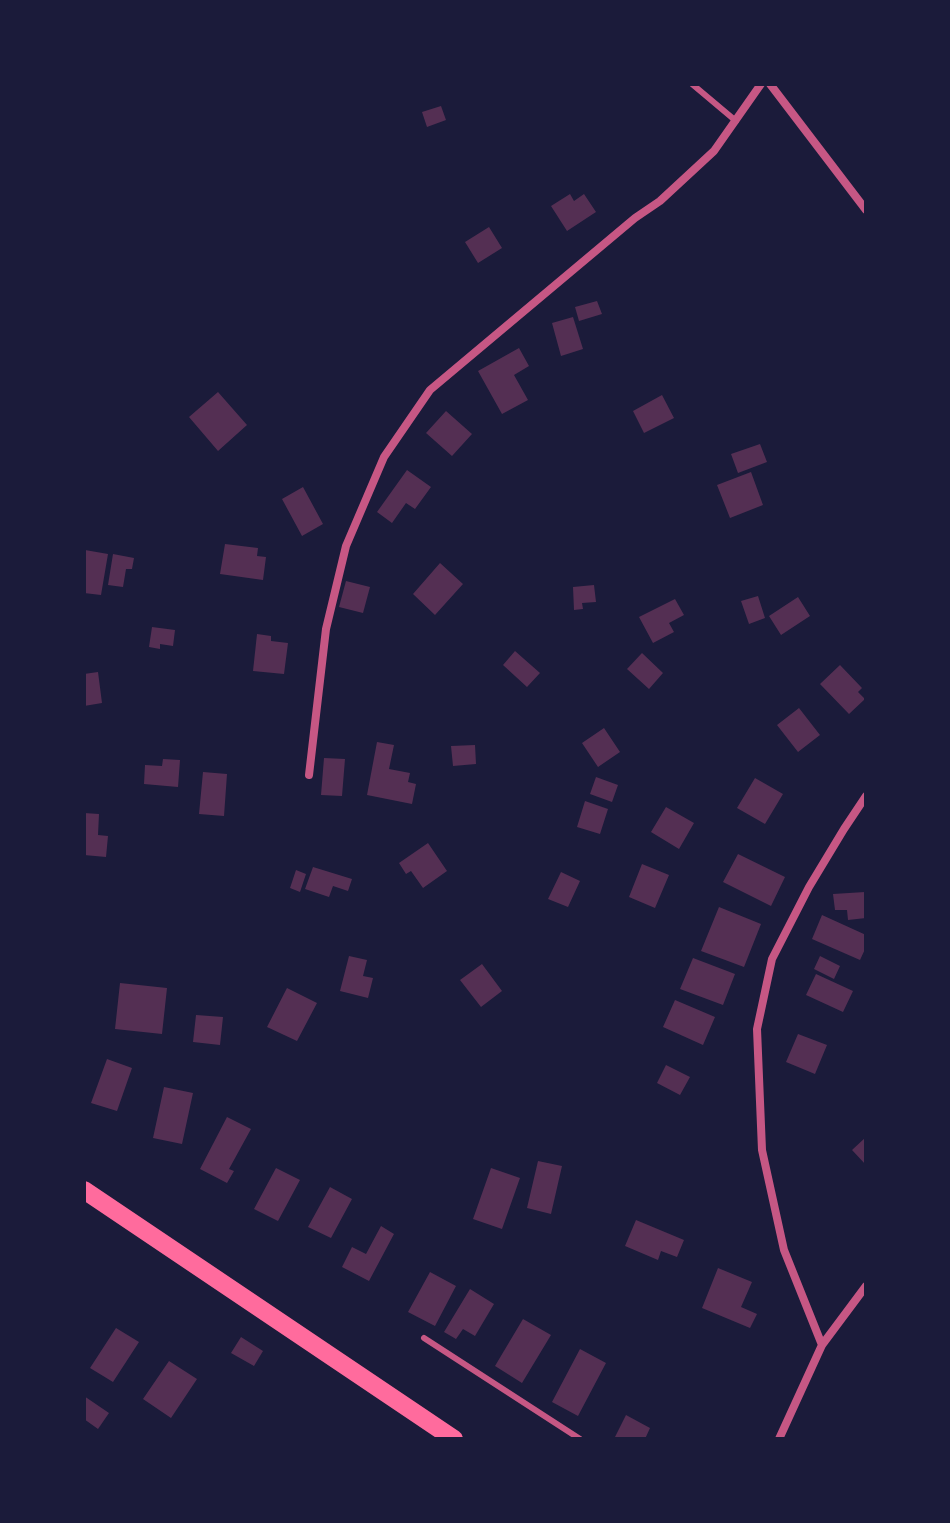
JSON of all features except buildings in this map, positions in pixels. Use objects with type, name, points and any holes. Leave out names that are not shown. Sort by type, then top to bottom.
[{"type":"main road","points":[[84,1190],[454,1439]]},
{"type":"street","points":[[309,775],[326,629],[346,546],[384,457],[430,390],[635,218],[660,201],[714,151],[761,84]]},
{"type":"street","points":[[770,84],[866,210]]},
{"type":"street","points":[[822,1345],[784,1250],[762,1150],[757,1029],[772,959],[809,887],[866,796]]},
{"type":"street","points":[[779,1439],[822,1345],[866,1286]]},
{"type":"lane","points":[[692,84],[736,121]]},
{"type":"lane","points":[[424,1338],[580,1439]]}]
